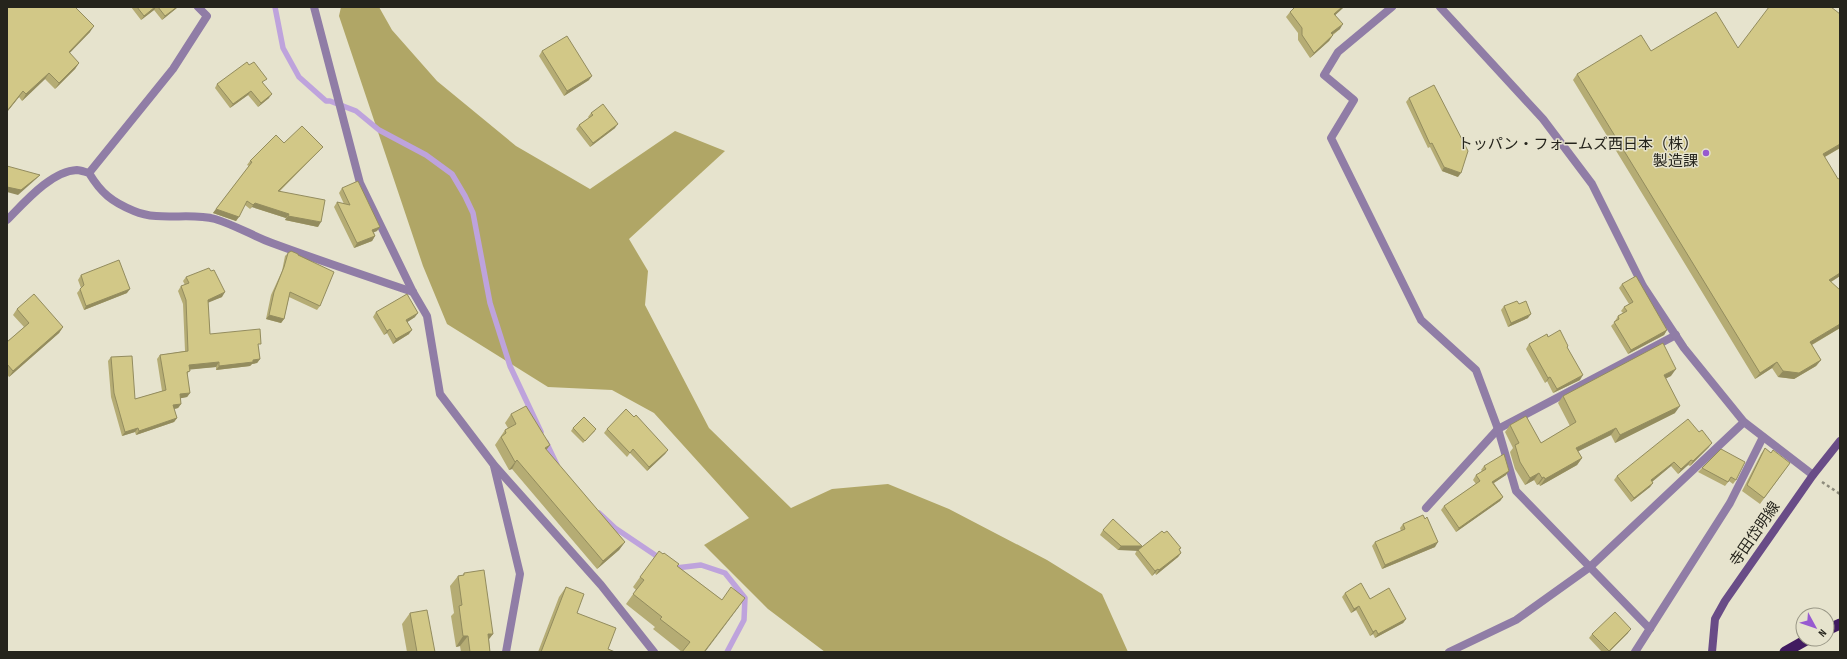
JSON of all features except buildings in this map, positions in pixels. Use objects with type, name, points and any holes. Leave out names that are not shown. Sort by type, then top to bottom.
[{"type":"highway","points":[[1785,652],[1795,646]]},
{"type":"main road","name":"寺田岱明線","points":[[1712,652],[1715,619],[1725,601],[1813,475],[1840,441]]},
{"type":"street","points":[[89,173],[173,69],[207,16],[198,7]]},
{"type":"street","points":[[314,7],[360,183],[413,292],[427,316],[440,394],[494,465],[601,585],[654,652]]},
{"type":"street","points":[[1392,7],[1338,52],[1324,75],[1354,100],[1331,138],[1422,320],[1476,370],[1498,429],[1516,491],[1650,629]]},
{"type":"street","points":[[1440,7],[1543,119],[1592,184],[1643,286],[1676,335],[1744,422],[1813,475]]},
{"type":"street","points":[[7,220],[47,182],[61,174],[77,170],[89,173],[98,188],[115,203],[136,212],[163,217],[192,216],[215,219],[270,243],[413,292]]},
{"type":"street","points":[[1426,508],[1498,429],[1676,335]]},
{"type":"street","points":[[1449,652],[1516,620],[1590,567],[1744,422]]},
{"type":"street","points":[[1635,652],[1730,503],[1763,437]]},
{"type":"street","points":[[494,465],[520,574],[506,652]]},
{"type":"path","points":[[1813,475],[1840,494]]},
{"type":"shaded area","points":[[341,7],[379,7],[392,30],[437,81],[516,146],[590,189],[675,131],[725,151],[629,239],[648,271],[645,305],[709,428],[791,508],[832,489],[888,484],[949,509],[1047,560],[1102,594],[1128,652],[825,652],[768,609],[704,545],[749,518],[654,413],[612,390],[548,387],[447,324],[423,266],[339,16]]},
{"type":"waterway","points":[[275,7],[283,48],[299,77],[326,101],[330,101],[356,111],[379,130],[426,155],[452,174],[473,213],[490,303],[510,366],[541,432]]},
{"type":"waterway","points":[[546,442],[557,465]]},
{"type":"waterway","points":[[599,513],[615,528],[661,559]]},
{"type":"waterway","points":[[674,567],[701,565],[725,573],[745,598],[744,620],[727,652]]},
{"type":"place","name":"トッパン・フォームズ西日本（株） 製造課","points":[[1706,153]]}]
